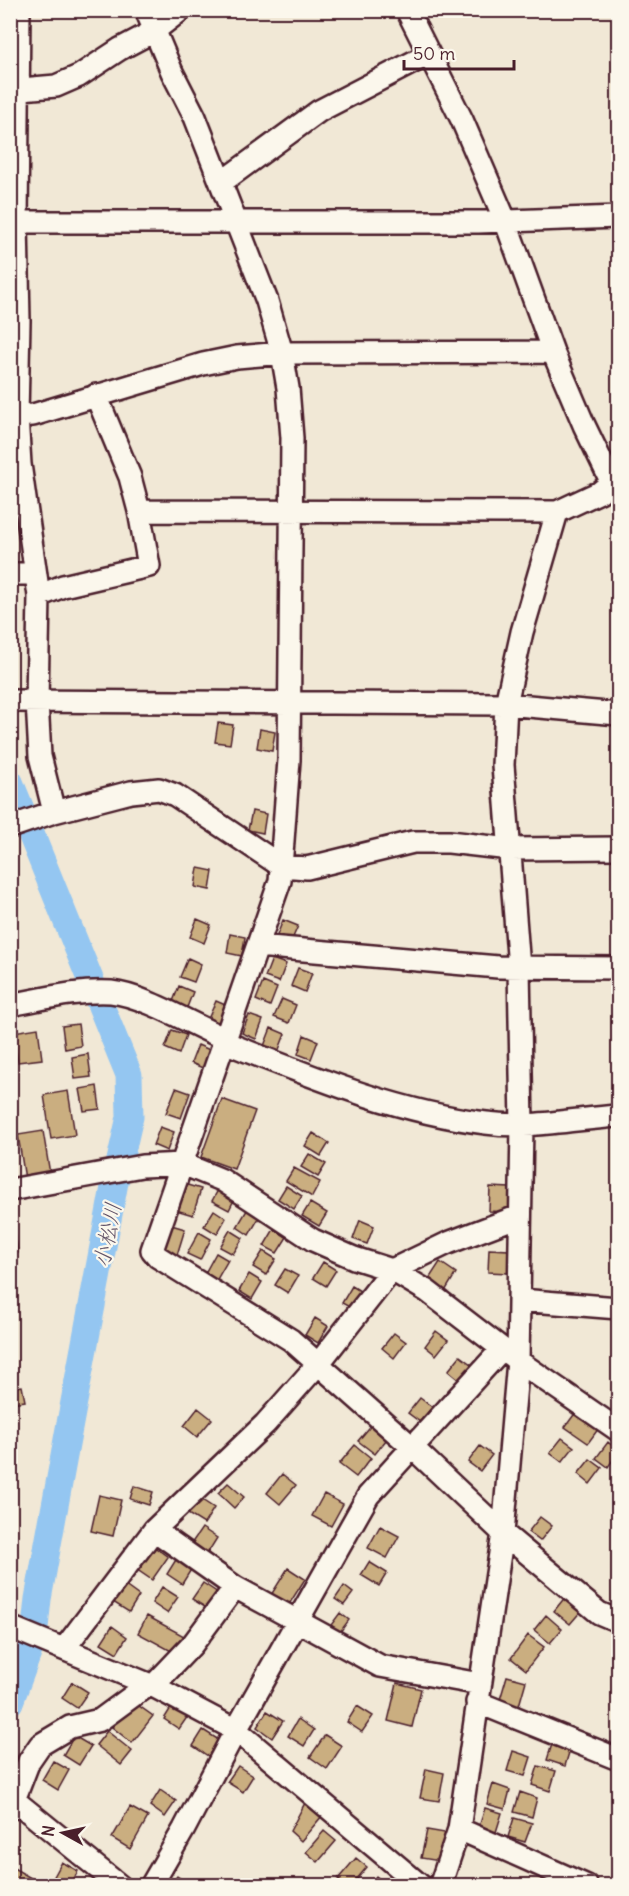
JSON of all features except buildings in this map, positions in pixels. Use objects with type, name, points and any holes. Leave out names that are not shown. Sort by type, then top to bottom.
[{"type":"street","points":[[19,10],[15,90],[14,222],[19,332],[14,416],[39,596],[37,701],[40,756],[48,815]]},
{"type":"street","points":[[146,10],[153,31],[195,117],[267,301],[282,353],[288,388],[292,438],[289,760],[280,881],[152,1250],[158,1257],[291,1340],[412,1447],[503,1533],[599,1613],[618,1621]]},
{"type":"street","points":[[15,90],[56,86],[79,76],[153,31],[181,10]]},
{"type":"street","points":[[139,511],[557,512],[600,492],[615,480],[584,425],[553,352],[505,220],[462,120],[411,12]]},
{"type":"street","points":[[222,182],[319,111],[429,54]]},
{"type":"street","points":[[14,222],[478,222],[618,217]]},
{"type":"street","points":[[14,416],[33,415],[203,364],[237,357],[282,353],[553,352]]},
{"type":"street","points":[[39,596],[63,586],[149,566],[130,477],[96,395]]},
{"type":"street","points":[[440,1886],[459,1829],[503,1533],[510,1355],[520,1300],[519,1216],[522,1125],[519,968],[503,765],[506,704],[522,632],[557,512]]},
{"type":"street","points":[[10,574],[36,574]]},
{"type":"street","points":[[10,700],[506,704],[618,714]]},
{"type":"street","points":[[12,826],[131,792],[159,789],[175,795],[280,866],[307,868],[413,842],[449,842],[510,849],[618,848]]},
{"type":"street","points":[[258,946],[519,968],[618,968]]},
{"type":"street","points":[[10,1005],[80,992],[113,992],[141,1000],[218,1035],[224,1042],[297,1071],[419,1111],[487,1124],[522,1125],[618,1116]]},
{"type":"street","points":[[10,1190],[142,1166],[183,1164],[222,1180],[313,1240],[354,1258],[392,1270],[427,1292],[510,1355],[618,1430]]},
{"type":"street","points":[[64,1649],[154,1530],[265,1424],[319,1363],[392,1270],[448,1243],[519,1216]]},
{"type":"street","points":[[520,1300],[618,1308]]},
{"type":"street","points":[[151,1886],[368,1496],[412,1447],[510,1355]]},
{"type":"street","points":[[154,1530],[235,1587],[380,1666],[479,1693],[618,1759]]},
{"type":"street","points":[[120,1886],[12,1804],[29,1761],[40,1745],[70,1727],[100,1720],[151,1685],[192,1645],[235,1587]]},
{"type":"street","points":[[11,1628],[151,1685],[237,1730],[421,1886]]},
{"type":"street","points":[[459,1829],[586,1886]]},
{"type":"waterway","name":"小松川","points":[[10,782],[129,1075],[130,1117],[115,1182],[68,1434],[38,1599],[34,1637],[10,1702]]}]
